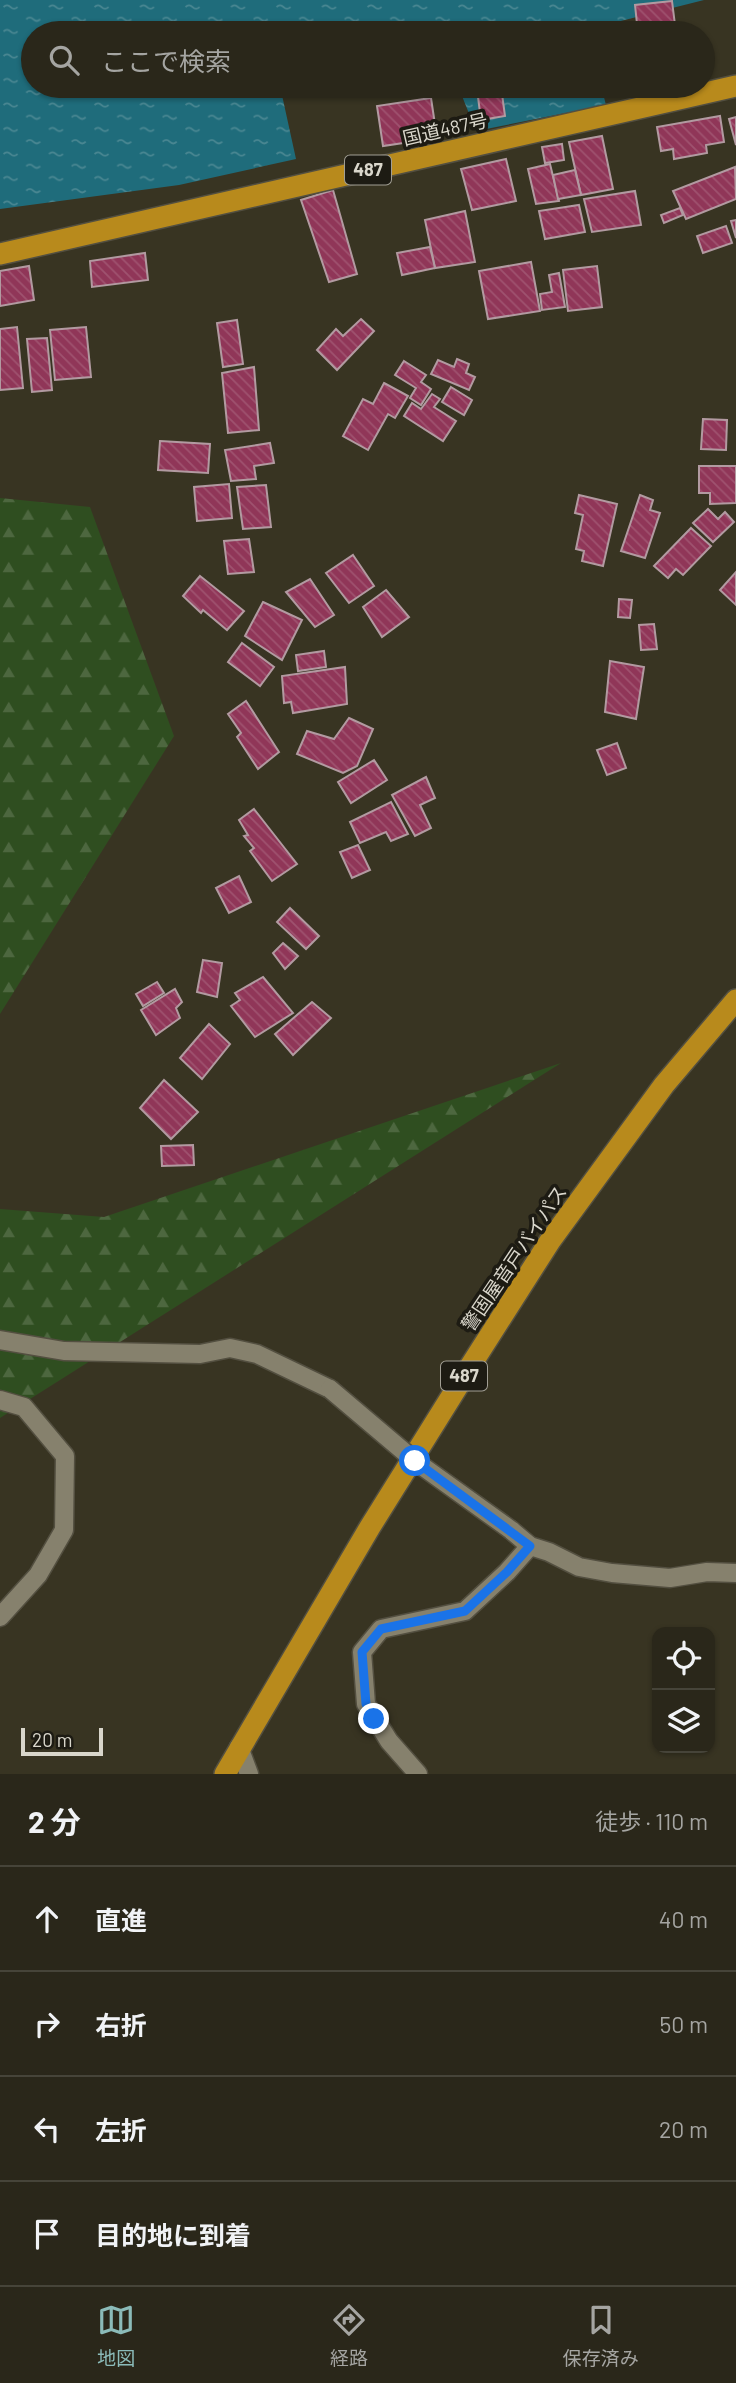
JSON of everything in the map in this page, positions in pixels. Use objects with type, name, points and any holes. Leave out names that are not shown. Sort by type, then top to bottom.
[{"type":"highway","name":"国道487号","points":[[715,91],[736,86]]},
{"type":"highway","name":"国道487号","points":[[0,254],[683,98]]},
{"type":"highway","name":"警固屋音戸バイパス","points":[[225,1774],[370,1527],[550,1241],[664,1085],[736,1000]]},
{"type":"street","points":[[0,1340],[64,1351],[200,1354],[230,1348],[257,1354],[330,1389],[415,1461],[530,1546],[579,1567],[612,1573],[670,1578],[707,1572],[736,1573]]},
{"type":"street","points":[[0,1400],[24,1407],[65,1456],[64,1530],[38,1575],[0,1617]]},
{"type":"street","points":[[418,1774],[389,1741],[366,1704],[362,1652],[381,1629],[465,1611],[507,1572],[530,1546]]},
{"type":"street","points":[[239,1747],[249,1774]]},
{"type":"green space","points":[[0,498],[90,507],[174,736],[0,1014]]},
{"type":"green space","points":[[561,1063],[0,1418],[0,1209],[104,1217]]},
{"type":"water","points":[[0,0],[704,0],[621,21],[21,21],[21,98],[283,98],[296,159],[179,185],[0,209]]},
{"type":"water","points":[[463,98],[604,98],[606,105],[476,131]]},
{"type":"building","points":[[672,1],[674,21],[637,21],[635,5]]},
{"type":"building","points":[[431,98],[437,138],[383,146],[377,106]]},
{"type":"building","points":[[478,98],[503,98],[505,116],[481,120]]},
{"type":"building","points":[[720,116],[724,142],[706,145],[707,153],[674,159],[673,149],[661,151],[657,127]]},
{"type":"building","points":[[736,117],[736,145],[729,119]]},
{"type":"building","points":[[602,136],[613,189],[581,195],[569,142]]},
{"type":"building","points":[[562,144],[564,160],[545,163],[542,147]]},
{"type":"building","points":[[506,159],[516,201],[472,210],[461,169]]},
{"type":"building","points":[[550,164],[559,201],[536,204],[528,169]]},
{"type":"building","points":[[735,167],[736,199],[686,219],[673,191]]},
{"type":"building","points":[[575,170],[581,195],[558,199],[553,175]]},
{"type":"building","points":[[333,190],[357,274],[329,282],[301,200]]},
{"type":"building","points":[[635,191],[641,225],[592,232],[584,199]]},
{"type":"building","points":[[579,205],[585,232],[545,239],[539,211]]},
{"type":"building","points":[[680,208],[683,215],[664,223],[661,215]]},
{"type":"building","points":[[465,211],[475,262],[435,268],[425,220]]},
{"type":"building","points":[[736,220],[736,238],[731,221]]},
{"type":"building","points":[[726,226],[732,243],[703,253],[697,236]]},
{"type":"building","points":[[430,247],[435,268],[402,275],[397,253]]},
{"type":"building","points":[[145,253],[148,280],[92,287],[90,261]]},
{"type":"building","points":[[531,262],[540,311],[488,319],[479,271]]},
{"type":"building","points":[[29,266],[34,300],[0,306],[0,271]]},
{"type":"building","points":[[597,266],[602,307],[568,311],[563,270]]},
{"type":"building","points":[[559,273],[565,307],[542,310],[540,294],[552,292],[549,275]]},
{"type":"building","points":[[361,319],[374,331],[337,370],[317,350],[336,329],[343,336]]},
{"type":"building","points":[[237,320],[243,364],[223,367],[217,323]]},
{"type":"building","points":[[17,327],[23,388],[0,390],[0,329]]},
{"type":"building","points":[[86,327],[91,377],[55,380],[50,330]]},
{"type":"building","points":[[47,338],[52,390],[32,392],[27,339]]},
{"type":"building","points":[[457,359],[469,364],[466,373],[475,377],[469,390],[431,374],[438,360],[454,367]]},
{"type":"building","points":[[404,361],[426,375],[421,382],[431,389],[421,405],[410,398],[416,388],[395,375]]},
{"type":"building","points":[[254,367],[259,430],[228,433],[222,373]]},
{"type":"building","points":[[384,383],[408,396],[395,418],[388,414],[368,450],[343,436],[363,399],[373,404]]},
{"type":"building","points":[[451,387],[472,400],[464,415],[442,402]]},
{"type":"building","points":[[432,394],[440,399],[434,407],[456,421],[443,441],[404,416],[412,403],[421,409]]},
{"type":"building","points":[[703,419],[727,420],[726,450],[701,449]]},
{"type":"building","points":[[160,441],[210,444],[208,473],[158,470]]},
{"type":"building","points":[[270,443],[274,463],[254,466],[256,479],[231,481],[225,450]]},
{"type":"building","points":[[699,466],[736,466],[736,503],[710,504],[710,493],[699,493]]},
{"type":"building","points":[[229,484],[232,518],[197,521],[194,487]]},
{"type":"building","points":[[266,485],[271,527],[243,529],[237,487]]},
{"type":"building","points":[[579,495],[617,504],[603,566],[582,561],[584,551],[576,549],[583,515],[575,513]]},
{"type":"building","points":[[640,495],[653,500],[650,510],[660,513],[645,558],[621,551]]},
{"type":"building","points":[[708,509],[718,519],[725,512],[734,522],[713,542],[693,523]]},
{"type":"building","points":[[691,528],[711,546],[683,575],[676,569],[668,578],[654,566]]},
{"type":"building","points":[[249,539],[254,572],[228,574],[224,541]]},
{"type":"building","points":[[353,555],[374,586],[349,603],[326,573]]},
{"type":"building","points":[[736,572],[736,605],[720,590]]},
{"type":"building","points":[[200,576],[244,611],[227,630],[203,610],[201,613],[183,596]]},
{"type":"building","points":[[310,579],[334,615],[315,627],[286,592]]},
{"type":"building","points":[[386,590],[409,617],[382,637],[363,607]]},
{"type":"building","points":[[619,599],[632,600],[630,618],[618,617]]},
{"type":"building","points":[[263,602],[302,620],[282,660],[245,636]]},
{"type":"building","points":[[654,624],[657,649],[641,650],[639,625]]},
{"type":"building","points":[[242,643],[274,667],[260,686],[228,662]]},
{"type":"building","points":[[324,651],[326,667],[298,671],[296,655]]},
{"type":"building","points":[[610,661],[644,667],[636,719],[605,712]]},
{"type":"building","points":[[345,667],[347,704],[293,713],[291,702],[284,703],[282,676]]},
{"type":"building","points":[[246,701],[279,752],[258,769],[237,737],[241,733],[228,714]]},
{"type":"building","points":[[349,718],[373,729],[357,766],[343,773],[297,754],[307,731],[334,739]]},
{"type":"building","points":[[617,743],[626,768],[607,775],[597,750]]},
{"type":"building","points":[[374,760],[387,780],[351,803],[338,782]]},
{"type":"building","points":[[426,777],[435,798],[420,805],[431,828],[415,836],[392,795]]},
{"type":"building","points":[[391,802],[408,834],[391,841],[386,832],[360,843],[350,822]]},
{"type":"building","points":[[254,809],[297,864],[272,881],[250,851],[254,848],[244,836],[248,835],[239,820]]},
{"type":"building","points":[[358,845],[370,870],[352,878],[340,852]]},
{"type":"building","points":[[239,876],[251,902],[229,913],[216,888]]},
{"type":"building","points":[[290,908],[319,936],[306,949],[277,922]]},
{"type":"building","points":[[283,943],[298,956],[285,969],[273,953]]},
{"type":"building","points":[[203,960],[222,963],[217,997],[197,992]]},
{"type":"building","points":[[263,977],[293,1013],[255,1037],[231,1006],[240,1000],[235,993]]},
{"type":"building","points":[[157,982],[164,993],[143,1006],[136,994]]},
{"type":"building","points":[[175,989],[182,1002],[176,1008],[180,1018],[156,1035],[141,1010]]},
{"type":"building","points":[[312,1002],[331,1018],[293,1055],[275,1034]]},
{"type":"building","points":[[209,1024],[230,1044],[202,1079],[180,1058]]},
{"type":"building","points":[[164,1080],[198,1112],[171,1139],[140,1108]]},
{"type":"building","points":[[193,1145],[194,1165],[162,1166],[161,1146]]},
{"type":"route","points":[[374,1719],[366,1704],[362,1652],[381,1629],[465,1611],[507,1572],[530,1546],[415,1461]]}]
